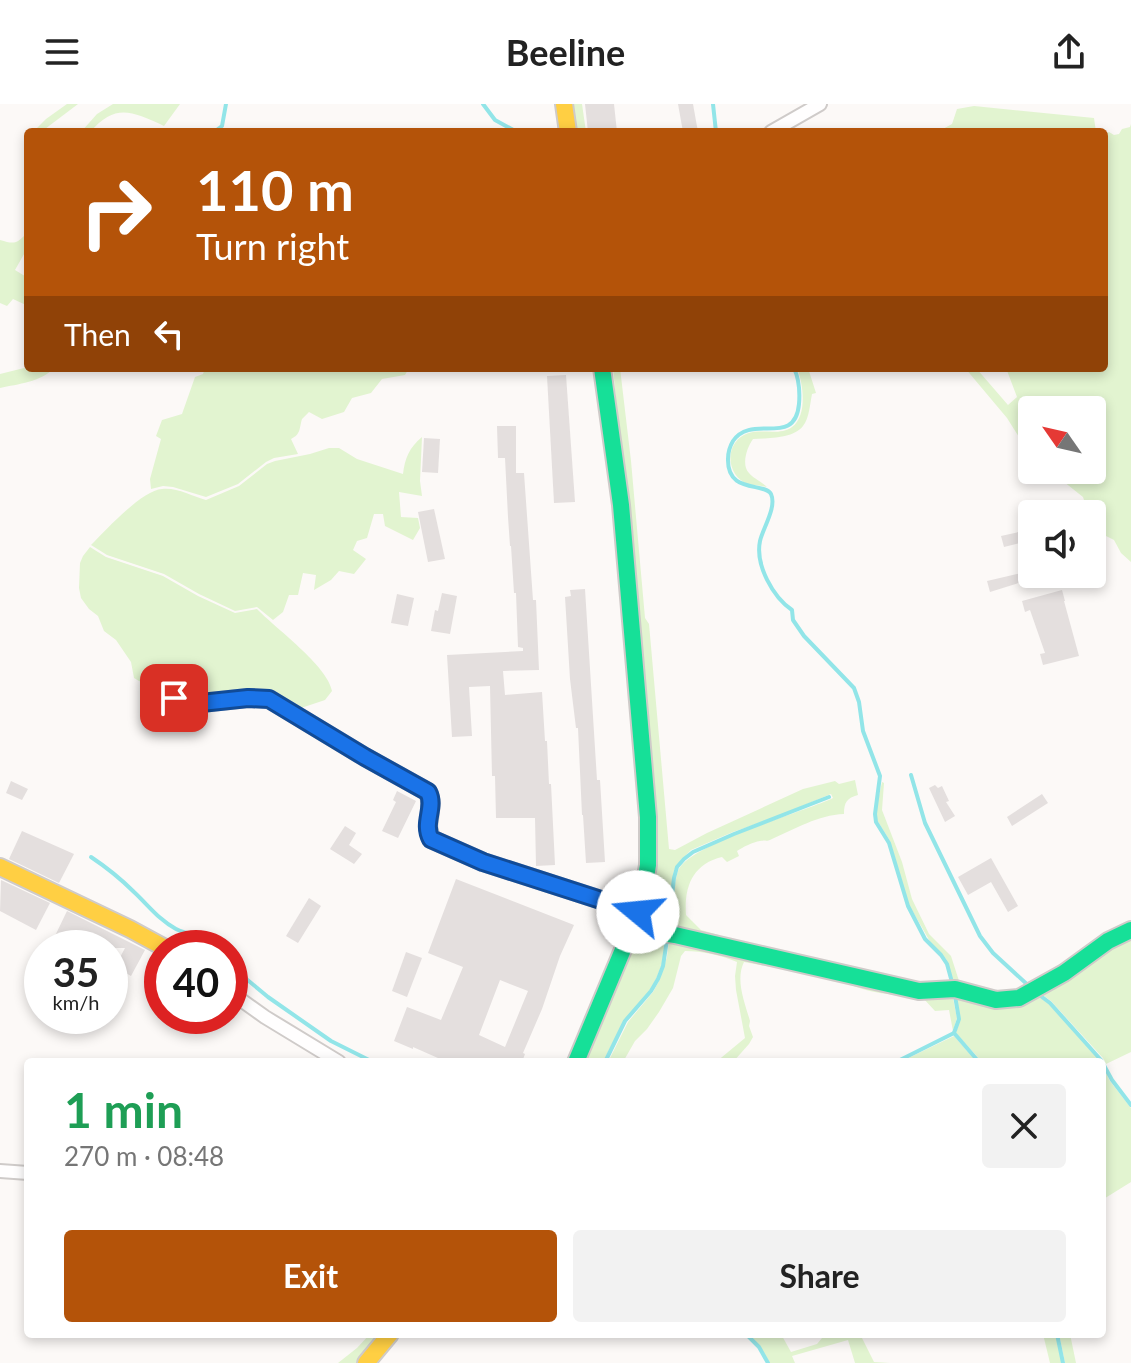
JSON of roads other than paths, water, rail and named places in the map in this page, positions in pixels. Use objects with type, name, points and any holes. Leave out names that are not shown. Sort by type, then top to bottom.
[{"type":"street","points":[[564,104],[567,128]]},
{"type":"street","points":[[778,128],[820,104]]},
{"type":"street","points":[[578,1058],[635,920],[648,865],[648,817],[621,505],[603,372]]},
{"type":"street","points":[[174,698],[201,703],[269,699],[428,792],[431,802],[426,827],[431,839],[675,935],[919,991],[955,989],[996,1000],[1019,998],[1064,973],[1108,941],[1131,930]]},
{"type":"street","points":[[0,867],[144,937]]},
{"type":"street","points":[[248,1005],[332,1058]]},
{"type":"street","points":[[0,1171],[24,1173]]},
{"type":"street","points":[[366,1363],[387,1338]]},
{"type":"waterway","points":[[219,128],[226,104]]},
{"type":"waterway","points":[[483,104],[495,120],[510,128]]},
{"type":"waterway","points":[[713,104],[716,128]]},
{"type":"waterway","points":[[795,372],[799,390],[796,417],[781,428],[741,433],[730,448],[729,470],[739,482],[771,494],[771,511],[759,550],[763,570],[772,589],[792,610],[793,620],[804,636],[854,688],[863,731],[880,776],[876,822],[889,843],[908,906],[925,939],[947,964],[953,986]]},
{"type":"waterway","points":[[911,775],[925,823],[980,936],[993,953],[1030,987]]},
{"type":"waterway","points":[[668,931],[674,878],[677,867],[684,859],[734,834],[829,797]]},
{"type":"waterway","points":[[91,857],[119,878],[159,917],[179,930]]},
{"type":"waterway","points":[[607,1058],[625,1021],[658,979],[667,940]]},
{"type":"waterway","points":[[248,980],[331,1041],[365,1058]]},
{"type":"waterway","points":[[1038,994],[1050,1003],[1099,1058]]},
{"type":"waterway","points":[[955,996],[959,1019],[954,1033],[976,1058]]},
{"type":"waterway","points":[[904,1058],[954,1033]]},
{"type":"waterway","points":[[1106,1069],[1131,1105]]},
{"type":"waterway","points":[[750,1338],[768,1363]]},
{"type":"waterway","points":[[1058,1338],[1063,1363]]}]
